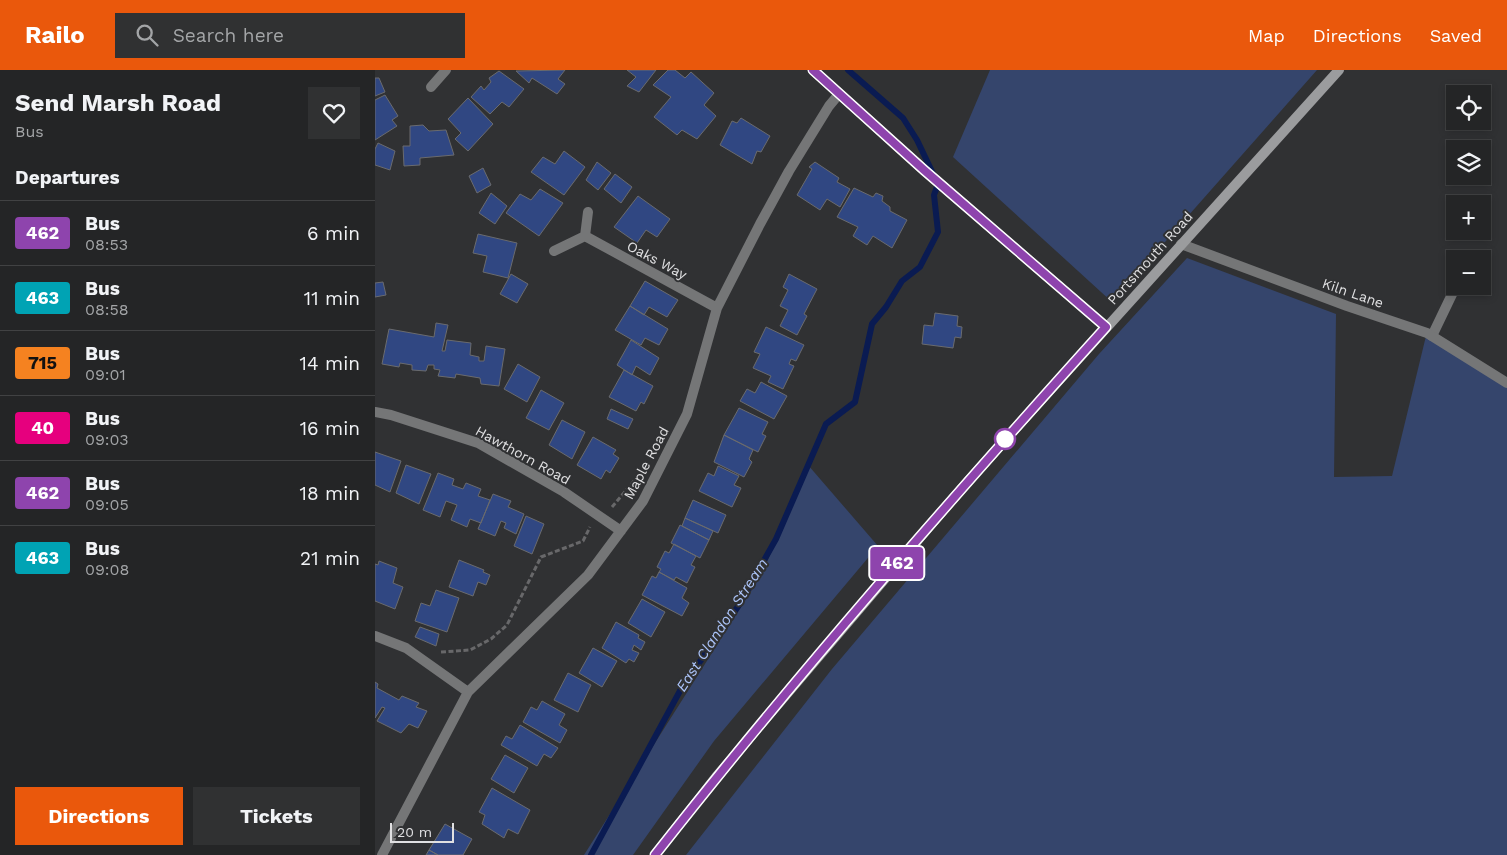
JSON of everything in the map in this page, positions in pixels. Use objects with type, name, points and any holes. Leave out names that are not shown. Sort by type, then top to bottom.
[{"type":"main road","points":[[813,70],[924,170],[1106,327]]},
{"type":"main road","name":"Portsmouth Road","points":[[655,855],[716,777],[969,480],[1339,70]]},
{"type":"street","points":[[431,87],[446,70]]},
{"type":"street","name":"Maple Road","points":[[382,855],[468,692],[588,575],[643,501],[687,414],[717,308],[789,172],[829,106],[839,94]]},
{"type":"street","points":[[554,252],[585,236],[588,212]]},
{"type":"street","name":"Oaks Way","points":[[585,236],[717,308]]},
{"type":"street","name":"Kiln Lane","points":[[1181,244],[1347,306],[1427,333],[1507,383]]},
{"type":"street","points":[[1432,336],[1452,295]]},
{"type":"street","name":"Hawthorn Road","points":[[375,412],[391,415],[478,443],[563,492],[621,531]]},
{"type":"street","points":[[375,636],[406,648],[468,692]]},
{"type":"path","points":[[439,652],[447,653],[470,650],[491,639],[507,625],[541,557],[583,541],[596,514],[611,508],[635,480]]},
{"type":"shaded area","points":[[990,70],[1317,70],[1112,302],[953,157]]},
{"type":"shaded area","points":[[1187,258],[1336,314],[1334,477],[1392,476],[1426,336],[1507,386],[1507,855],[686,855],[832,669],[1099,354]]},
{"type":"shaded area","points":[[808,465],[878,546],[714,741],[633,855],[584,855],[762,574]]},
{"type":"building","points":[[565,70],[558,79],[565,84],[557,94],[532,78],[529,83],[516,71]]},
{"type":"building","points":[[627,70],[656,70],[639,92],[627,86],[636,77]]},
{"type":"building","points":[[668,70],[675,70],[685,78],[691,72],[714,93],[704,105],[716,116],[697,139],[682,130],[677,135],[654,117],[671,97],[653,85]]},
{"type":"building","points":[[499,71],[524,89],[509,107],[502,102],[490,114],[471,97],[481,86],[484,90],[491,82],[489,78]]},
{"type":"building","points":[[375,78],[379,78],[385,92],[375,96]]},
{"type":"building","points":[[385,95],[398,116],[392,120],[397,126],[375,140],[375,100]]},
{"type":"building","points":[[468,98],[493,124],[468,151],[455,139],[461,133],[448,119]]},
{"type":"building","points":[[741,118],[770,136],[761,152],[757,151],[752,164],[720,145],[732,121],[737,123]]},
{"type":"building","points":[[423,125],[429,131],[446,130],[454,155],[420,158],[420,165],[404,166],[403,146],[410,146],[410,126]]},
{"type":"building","points":[[378,143],[395,151],[390,170],[375,165],[375,149]]},
{"type":"building","points":[[564,151],[585,167],[564,195],[531,172],[543,157],[555,164]]},
{"type":"building","points":[[597,162],[611,173],[598,190],[586,180]]},
{"type":"building","points":[[815,162],[839,178],[837,182],[850,189],[840,207],[827,199],[820,210],[797,195],[812,169],[809,167]]},
{"type":"building","points":[[483,168],[491,185],[477,193],[469,176]]},
{"type":"building","points":[[615,174],[632,187],[621,203],[604,189]]},
{"type":"building","points":[[854,188],[873,197],[876,193],[883,196],[882,201],[890,207],[890,211],[907,220],[892,248],[873,236],[867,245],[853,236],[858,227],[837,217]]},
{"type":"building","points":[[540,189],[563,203],[539,236],[506,213],[520,194],[531,200]]},
{"type":"building","points":[[491,193],[507,206],[495,224],[479,213]]},
{"type":"building","points":[[638,196],[670,219],[657,237],[646,230],[637,243],[614,227]]},
{"type":"building","points":[[478,234],[517,243],[508,278],[483,272],[487,256],[473,253]]},
{"type":"building","points":[[511,274],[528,284],[517,303],[500,294]]},
{"type":"building","points":[[789,274],[817,289],[804,314],[807,316],[797,335],[780,326],[788,310],[780,306],[788,290],[783,287]]},
{"type":"building","points":[[645,281],[678,300],[667,317],[649,307],[644,315],[630,306]]},
{"type":"building","points":[[383,282],[386,295],[375,297],[375,283]]},
{"type":"building","points":[[630,306],[668,329],[659,345],[645,338],[641,345],[615,330]]},
{"type":"building","points":[[935,313],[958,316],[957,326],[962,327],[961,338],[955,337],[953,348],[922,344],[924,325],[933,326]]},
{"type":"building","points":[[436,323],[448,325],[442,351],[445,351],[447,340],[471,343],[470,355],[479,357],[479,361],[484,361],[486,346],[505,349],[499,386],[481,384],[480,378],[456,374],[455,378],[438,376],[440,370],[434,369],[434,365],[428,365],[426,371],[412,370],[412,365],[400,363],[399,367],[382,364],[389,329],[434,337]]},
{"type":"building","points":[[766,327],[804,345],[796,361],[791,359],[789,364],[794,366],[783,389],[768,382],[771,376],[753,368],[760,354],[754,352]]},
{"type":"building","points":[[631,340],[659,358],[650,375],[636,366],[632,375],[617,365]]},
{"type":"building","points":[[518,364],[540,377],[527,402],[504,389]]},
{"type":"building","points":[[624,370],[653,386],[644,404],[641,402],[636,411],[609,397]]},
{"type":"building","points":[[761,382],[787,396],[774,419],[740,401],[747,389],[755,393]]},
{"type":"building","points":[[541,390],[564,403],[549,430],[526,418]]},
{"type":"building","points":[[739,408],[768,422],[762,434],[766,436],[758,452],[724,435]]},
{"type":"building","points":[[611,409],[633,419],[628,429],[607,419]]},
{"type":"building","points":[[562,420],[585,432],[572,459],[549,445]]},
{"type":"building","points":[[724,435],[753,450],[749,459],[752,462],[744,477],[714,462]]},
{"type":"building","points":[[593,437],[616,450],[613,454],[619,458],[610,473],[606,470],[601,479],[577,465]]},
{"type":"building","points":[[375,452],[401,461],[390,492],[375,485]]},
{"type":"building","points":[[406,465],[431,474],[419,504],[396,493]]},
{"type":"building","points":[[718,466],[739,476],[734,485],[741,488],[732,507],[699,491],[708,473],[714,476]]},
{"type":"building","points":[[438,473],[454,479],[452,485],[463,489],[466,483],[481,489],[478,496],[490,500],[481,523],[470,519],[467,527],[451,520],[457,505],[446,501],[440,517],[423,510]]},
{"type":"building","points":[[493,494],[511,501],[508,507],[524,514],[516,534],[504,528],[506,523],[501,521],[495,536],[478,529]]},
{"type":"building","points":[[693,500],[726,515],[718,533],[685,518]]},
{"type":"building","points":[[526,516],[544,524],[532,554],[514,546]]},
{"type":"building","points":[[685,518],[713,531],[709,540],[682,526]]},
{"type":"building","points":[[680,525],[709,540],[700,558],[671,543]]},
{"type":"building","points":[[674,544],[696,556],[691,565],[695,567],[687,583],[676,577],[674,580],[659,572],[661,569],[657,567],[665,551],[669,553]]},
{"type":"building","points":[[459,560],[484,570],[483,572],[490,575],[486,585],[478,582],[473,596],[449,587]]},
{"type":"building","points":[[379,561],[397,568],[393,583],[403,587],[395,609],[375,601],[375,564],[378,565]]},
{"type":"building","points":[[659,572],[687,588],[682,598],[689,603],[682,616],[642,595],[652,576],[656,578]]},
{"type":"building","points":[[436,590],[459,598],[447,632],[415,621],[421,603],[430,606]]},
{"type":"building","points":[[642,599],[665,612],[651,637],[628,623]]},
{"type":"building","points":[[616,622],[639,635],[638,638],[645,642],[641,650],[634,645],[632,650],[639,653],[634,662],[629,659],[626,663],[602,648]]},
{"type":"building","points":[[420,627],[439,634],[436,646],[415,637]]},
{"type":"building","points":[[593,648],[617,661],[602,687],[579,673]]},
{"type":"building","points":[[568,673],[591,685],[578,712],[554,700]]},
{"type":"building","points":[[375,682],[378,684],[377,688],[399,700],[402,696],[419,703],[416,707],[427,711],[418,728],[409,724],[401,733],[377,721],[385,708],[382,707],[375,718]]},
{"type":"building","points":[[542,701],[565,714],[559,725],[567,730],[560,743],[523,722],[531,707],[537,710]]},
{"type":"building","points":[[520,725],[558,748],[551,758],[544,754],[537,766],[501,745],[506,736],[512,739]]},
{"type":"building","points":[[505,755],[528,768],[514,793],[491,779]]},
{"type":"building","points":[[492,788],[530,810],[518,834],[508,829],[504,838],[482,824],[485,815],[479,812]]},
{"type":"building","points":[[445,824],[472,839],[463,855],[438,855],[429,850]]},
{"type":"building","points":[[429,850],[438,855],[426,855]]},
{"type":"waterway","name":"East Clandon Stream","points":[[591,855],[681,689],[739,605],[776,539],[826,424],[855,402],[872,324],[886,307],[902,281],[920,267],[938,232],[934,195],[938,184],[917,140],[903,118],[848,70]]},
{"type":"bus line","name":"462","points":[[655,855],[716,777],[807,669],[969,480],[1106,327],[924,170],[813,70]]}]
